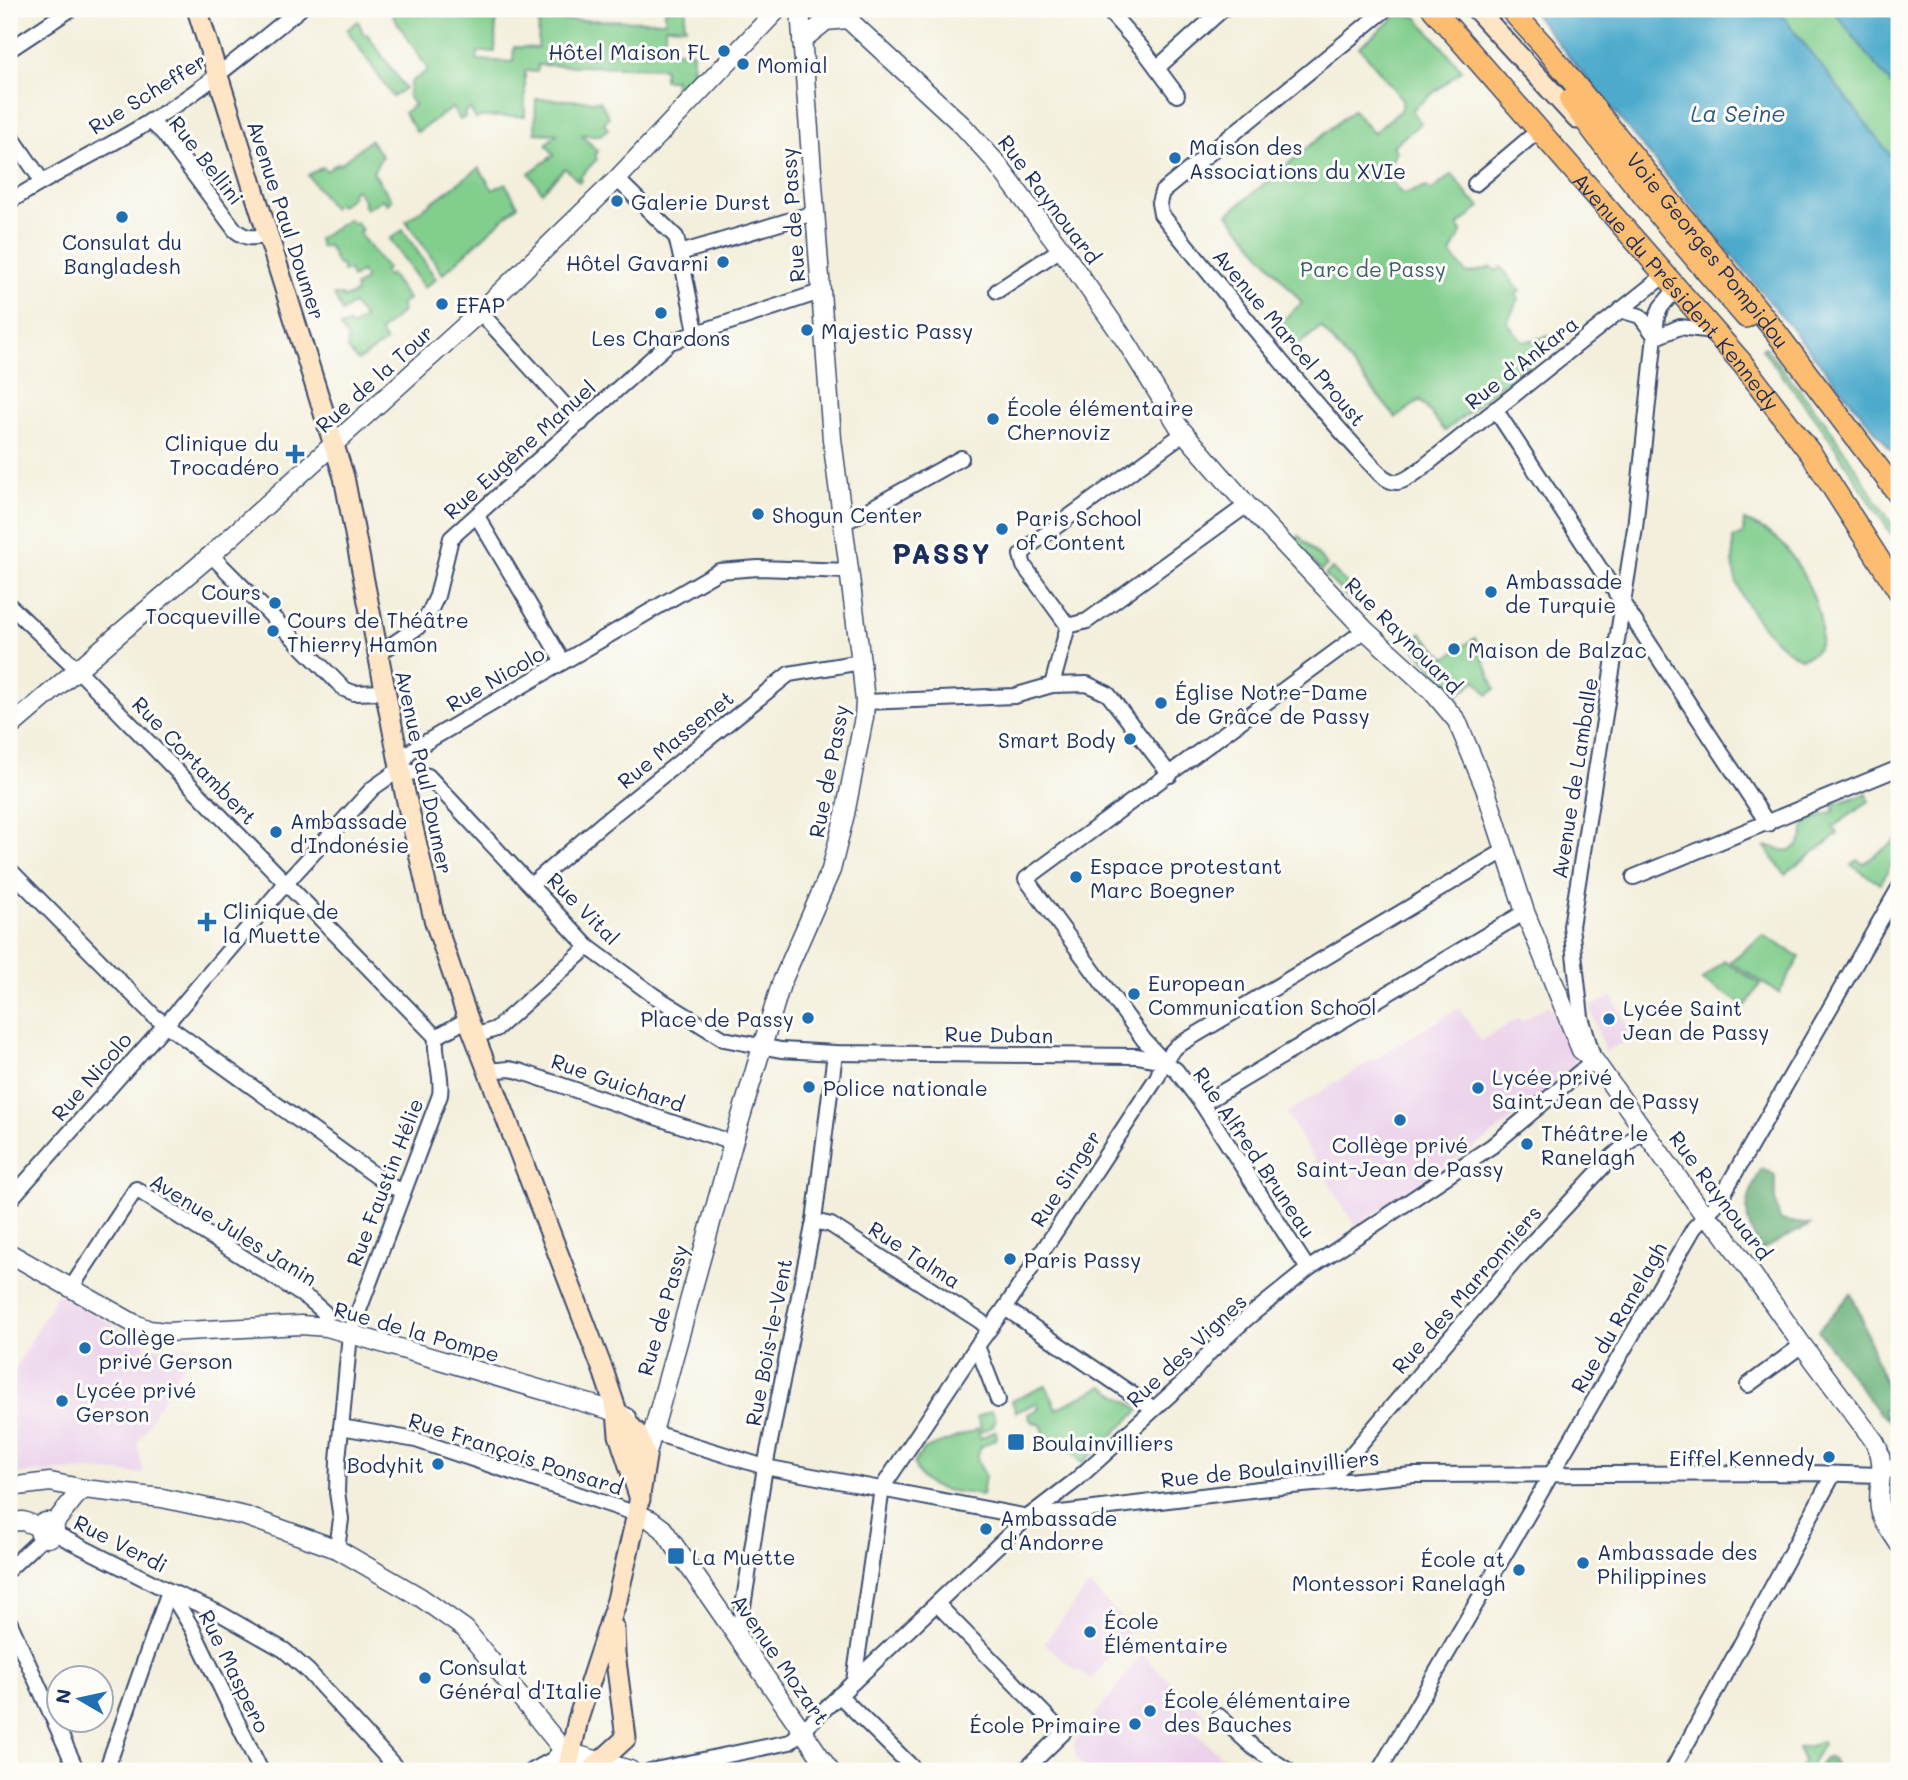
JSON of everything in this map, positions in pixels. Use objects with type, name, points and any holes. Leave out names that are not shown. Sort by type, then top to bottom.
[{"type":"main road","name":"Avenue Paul Doumer","points":[[197,9],[335,444],[433,919],[471,1028],[569,1279],[617,1412]]},
{"type":"main road","name":"Avenue du Président Kennedy","points":[[1433,9],[1716,331],[1812,455],[1899,591]]},
{"type":"main road","points":[[1476,9],[1603,145]]},
{"type":"main road","points":[[1508,9],[1603,145],[1693,257],[1821,394]]},
{"type":"main road","name":"Voie Georges Pompidou","points":[[1508,9],[1544,47],[1775,331],[1899,495]]},
{"type":"main road","points":[[1672,281],[1693,257]]},
{"type":"main road","points":[[567,1758],[617,1600],[646,1457],[637,1433],[617,1412]]},
{"type":"main road","points":[[617,1412],[619,1435],[638,1506]]},
{"type":"main road","points":[[595,1766],[625,1738],[614,1643],[617,1600]]},
{"type":"street","name":"Rue Scheffer","points":[[9,202],[150,121],[217,75],[300,9]]},
{"type":"street","points":[[1107,9],[1177,95]]},
{"type":"street","points":[[1157,68],[1223,9]]},
{"type":"street","name":"Avenue Marcel Proust","points":[[1386,9],[1162,192],[1159,203],[1161,214],[1335,425],[1388,481],[1402,482]]},
{"type":"street","points":[[9,50],[67,10]]},
{"type":"street","points":[[778,10],[800,12]]},
{"type":"street","name":"Rue de la Tour","points":[[9,728],[211,555],[480,313],[617,179],[778,10]]},
{"type":"street","name":"Rue de Passy","points":[[646,1457],[761,1047],[781,984],[831,870],[845,814],[865,702],[832,439],[800,12]]},
{"type":"street","points":[[802,40],[826,21],[842,14]]},
{"type":"street","name":"Rue Raynouard","points":[[842,14],[962,125],[994,160],[1062,249],[1127,343],[1184,433],[1247,505],[1365,630],[1431,690],[1457,721],[1485,788],[1525,912],[1578,1025],[1581,1050],[1594,1060],[1705,1216],[1721,1230],[1875,1442],[1880,1452],[1882,1475],[1880,1512],[1899,1544]]},
{"type":"street","name":"Rue Bellini","points":[[150,121],[163,133],[235,230],[256,239],[267,234]]},
{"type":"street","points":[[1475,184],[1539,130]]},
{"type":"street","points":[[9,133],[42,181]]},
{"type":"street","points":[[617,179],[676,237],[696,331]]},
{"type":"street","points":[[680,253],[814,213]]},
{"type":"street","points":[[997,291],[1062,249]]},
{"type":"street","name":"Rue d'Ankara","points":[[1402,482],[1620,310],[1672,281]]},
{"type":"street","name":"Avenue de Lamballe","points":[[1578,1025],[1572,926],[1635,528],[1657,316],[1672,281]]},
{"type":"street","name":"Rue Eugène Manuel","points":[[378,654],[418,627],[429,613],[437,596],[449,541],[670,342],[696,331],[820,292]]},
{"type":"street","points":[[1620,310],[1640,316],[1656,337],[1680,327],[1716,331]]},
{"type":"street","points":[[480,313],[581,423]]},
{"type":"street","points":[[1495,409],[1768,824]]},
{"type":"street","points":[[1068,625],[1024,566],[1021,555],[1032,544],[1184,433]]},
{"type":"street","points":[[844,523],[961,458]]},
{"type":"street","points":[[1068,625],[1087,621],[1247,505]]},
{"type":"street","points":[[477,516],[563,662]]},
{"type":"street","points":[[211,555],[344,689],[354,693],[385,692]]},
{"type":"street","name":"Rue Nicolo","points":[[9,1200],[286,883],[373,788],[400,769],[409,752],[719,571],[758,568],[850,570]]},
{"type":"street","name":"Rue Cortambert","points":[[9,605],[78,670],[436,1037]]},
{"type":"street","points":[[1052,685],[1068,625]]},
{"type":"street","points":[[865,702],[1014,695],[1052,685],[1087,684],[1108,694],[1170,775],[1365,630]]},
{"type":"street","name":"Rue Massenet","points":[[531,885],[602,824],[789,674],[861,662]]},
{"type":"street","points":[[1634,877],[1899,768]]},
{"type":"street","name":"Rue Vital","points":[[400,769],[428,776],[588,947],[653,995],[724,1039],[761,1047]]},
{"type":"street","name":"Rue Alfred Bruneau","points":[[1170,775],[1026,879],[1144,1040],[1163,1061],[1176,1070],[1202,1104],[1308,1269]]},
{"type":"street","name":"Rue Singer","points":[[854,1681],[882,1488],[1158,1076],[1163,1061],[1177,1046],[1504,851]]},
{"type":"street","points":[[9,869],[164,1025],[390,1186],[403,1191]]},
{"type":"street","name":"Rue du Ranelagh","points":[[1379,1771],[1694,1228],[1719,1201],[1899,888]]},
{"type":"street","points":[[1202,1104],[1525,912]]},
{"type":"street","points":[[436,1037],[471,1028],[496,1029],[588,947]]},
{"type":"street","name":"Rue Faustin Hélie","points":[[337,1549],[341,1519],[337,1492],[341,1426],[351,1334],[440,1095],[442,1084],[434,1050],[436,1037]]},
{"type":"street","points":[[761,1047],[835,1053]]},
{"type":"street","name":"Rue Duban","points":[[835,1053],[1136,1056],[1163,1061]]},
{"type":"street","name":"Rue Bois-le-Vent","points":[[738,1638],[765,1467],[814,1221],[835,1053]]},
{"type":"street","name":"Rue des Vignes","points":[[650,1771],[790,1742],[1028,1517],[1075,1481],[1186,1380],[1210,1352],[1237,1327],[1308,1269],[1492,1146],[1594,1060]]},
{"type":"street","name":"Rue Guichard","points":[[488,1071],[519,1071],[733,1143]]},
{"type":"street","name":"Rue des Marronniers","points":[[1328,1482],[1516,1261],[1613,1156],[1643,1130]]},
{"type":"street","name":"Avenue Jules Janin","points":[[71,1288],[136,1189],[310,1300],[324,1312],[327,1327]]},
{"type":"street","name":"Rue Talma","points":[[814,1221],[831,1224],[989,1329]]},
{"type":"street","name":"Rue de la Pompe","points":[[9,1254],[149,1330],[166,1332],[301,1325],[327,1327],[617,1412]]},
{"type":"street","points":[[1005,1308],[1154,1409]]},
{"type":"street","points":[[1748,1385],[1802,1345]]},
{"type":"street","points":[[977,1346],[998,1400]]},
{"type":"street","points":[[617,1412],[651,1432]]},
{"type":"street","name":"Rue François Ponsard","points":[[341,1426],[416,1440],[638,1506]]},
{"type":"street","name":"Rue de Boulainvilliers","points":[[651,1432],[765,1467],[1028,1517],[1328,1482],[1413,1475],[1882,1475]]},
{"type":"street","points":[[1882,1475],[1899,1463]]},
{"type":"street","points":[[1672,1771],[1833,1475]]},
{"type":"street","points":[[9,1487],[50,1482],[84,1489],[162,1498],[245,1516],[337,1549],[421,1597],[465,1629],[567,1758]]},
{"type":"street","points":[[9,1569],[84,1489]]},
{"type":"street","name":"Avenue Mozart","points":[[638,1506],[663,1529],[830,1771]]},
{"type":"street","points":[[9,1522],[23,1521],[47,1531]]},
{"type":"street","name":"Rue Verdi","points":[[47,1531],[267,1638],[308,1671],[399,1771]]},
{"type":"street","points":[[106,1771],[169,1591]]},
{"type":"street","name":"Rue Maspero","points":[[169,1591],[192,1628],[261,1771]]},
{"type":"street","points":[[937,1604],[1063,1733],[1024,1771]]},
{"type":"street","points":[[9,1621],[77,1771]]},
{"type":"street","points":[[839,1695],[916,1771]]},
{"type":"street","points":[[1219,1716],[1254,1748],[1289,1771]]},
{"type":"street","points":[[532,1771],[552,1760],[567,1758],[595,1766],[632,1771],[625,1738]]},
{"type":"shaded area","name":"Lycée Saint Jean de Passy","points":[[1613,996],[1633,1038],[1605,1052],[1590,1007]]},
{"type":"shaded area","points":[[1549,1005],[1575,1059],[1573,1067],[1490,1137],[1355,1226],[1286,1113],[1459,1008],[1481,1041],[1519,1018],[1521,1022]]},
{"type":"shaded area","points":[[57,1294],[146,1343],[144,1349],[194,1345],[140,1434],[142,1435],[137,1443],[144,1474],[93,1470],[9,1474],[9,1380]]},
{"type":"shaded area","name":"École Élémentaire","points":[[1089,1585],[1132,1628],[1091,1681],[1044,1643]]},
{"type":"shaded area","name":"École élémentaire des Bauches","points":[[1142,1654],[1207,1717],[1194,1731],[1235,1769],[1233,1771],[1089,1771],[1076,1759],[1074,1743]]},
{"type":"green space","points":[[392,9],[476,9],[476,17],[496,17],[495,52],[478,52],[477,60],[513,62],[514,47],[538,48],[539,20],[665,21],[665,9],[687,9],[684,22],[686,27],[665,26],[665,50],[693,52],[692,88],[676,105],[675,80],[664,80],[664,68],[538,65],[537,72],[525,71],[525,116],[476,119],[470,109],[460,120],[452,108],[417,132],[404,113],[414,105],[408,96],[411,82],[427,71],[427,68],[393,16],[395,14]]},
{"type":"green space","points":[[1777,9],[1832,9],[1899,95],[1899,166]]},
{"type":"green space","name":"Parc de Passy","points":[[1397,16],[1416,16],[1462,70],[1412,110],[1421,123],[1393,146],[1396,151],[1386,174],[1402,194],[1427,187],[1431,191],[1452,174],[1472,201],[1480,207],[1458,226],[1462,231],[1451,254],[1467,274],[1492,267],[1496,271],[1501,267],[1520,291],[1516,294],[1519,299],[1507,322],[1523,342],[1549,336],[1555,343],[1445,431],[1420,400],[1396,418],[1321,327],[1293,349],[1275,327],[1302,303],[1228,214],[1353,110],[1373,133],[1402,109],[1402,99],[1359,47]]},
{"type":"green space","points":[[358,21],[364,35],[367,34],[405,88],[393,97],[347,30]]},
{"type":"green space","points":[[536,99],[600,101],[609,117],[604,123],[608,129],[600,135],[582,135],[598,152],[595,155],[597,159],[580,177],[582,180],[579,182],[565,168],[542,192],[529,173],[554,155],[546,144],[557,134],[535,133]]},
{"type":"green space","points":[[370,140],[382,156],[373,172],[392,200],[387,204],[383,199],[366,209],[363,204],[365,202],[356,189],[351,193],[353,196],[340,206],[338,203],[332,208],[308,175],[323,167],[326,171],[338,163],[339,165]]},
{"type":"green space","points":[[479,168],[493,190],[505,183],[518,205],[443,274],[406,221]]},
{"type":"green space","points":[[349,219],[353,224],[356,222],[362,230],[359,233],[387,269],[384,272],[387,276],[390,274],[408,299],[400,305],[403,311],[380,332],[386,342],[358,361],[347,349],[348,338],[340,327],[349,324],[352,327],[364,318],[353,304],[342,312],[334,295],[342,295],[344,298],[356,293],[355,287],[364,281],[365,277],[361,272],[352,278],[349,270],[343,272],[329,246],[321,247],[318,239]]},
{"type":"green space","points":[[403,230],[436,279],[424,288],[390,239]]},
{"type":"green space","points":[[1765,347],[1827,424],[1899,535],[1899,546],[1823,429],[1762,349]]},
{"type":"green space","points":[[1744,520],[1777,539],[1803,574],[1820,621],[1818,647],[1811,654],[1801,658],[1791,653],[1763,626],[1741,593],[1734,572],[1733,538],[1743,534]]},
{"type":"green space","points":[[1299,536],[1327,565],[1321,571],[1293,542]]},
{"type":"green space","points":[[1332,569],[1354,592],[1350,600],[1325,575]]},
{"type":"green space","points":[[1421,633],[1446,658],[1475,638],[1495,689],[1488,695],[1476,680],[1457,696],[1412,645]]},
{"type":"green space","points":[[1867,794],[1869,801],[1833,827],[1838,834],[1785,874],[1765,847],[1792,849],[1800,843],[1804,834],[1804,823],[1835,811],[1833,804]]},
{"type":"green space","points":[[1899,838],[1899,851],[1880,884],[1851,865],[1858,860],[1863,864]]},
{"type":"green space","points":[[1763,935],[1800,957],[1779,993],[1730,962]]},
{"type":"green space","points":[[1724,961],[1760,984],[1746,1006],[1702,980]]},
{"type":"green space","points":[[1762,1168],[1775,1175],[1775,1199],[1780,1220],[1810,1225],[1761,1250],[1750,1229],[1747,1210],[1751,1190]]},
{"type":"green space","points":[[1851,1294],[1880,1371],[1895,1402],[1899,1422],[1889,1407],[1883,1410],[1891,1422],[1878,1412],[1818,1330]]},
{"type":"green space","points":[[1046,1385],[1056,1409],[1103,1386],[1140,1410],[1082,1463],[1063,1442],[1046,1436],[1041,1425],[1031,1421],[1028,1414],[1039,1409],[1037,1403],[1016,1412],[1012,1401]]},
{"type":"green space","points":[[992,1410],[996,1421],[992,1423],[994,1426],[978,1433],[981,1438],[996,1431],[997,1438],[981,1447],[978,1454],[978,1461],[985,1476],[982,1495],[941,1489],[924,1481],[914,1463],[923,1450],[981,1428],[977,1417]]},
{"type":"green space","points":[[1821,1741],[1823,1744],[1807,1771],[1797,1771],[1804,1762],[1797,1748]]},
{"type":"green space","points":[[1829,1757],[1833,1759],[1837,1771],[1816,1771],[1823,1760]]},
{"type":"water","name":"La Seine","points":[[1530,9],[1777,9],[1899,166],[1899,460]]},
{"type":"water","points":[[1832,9],[1899,9],[1899,95]]},
{"type":"place","name":"Hôtel Maison FL","points":[[724,51]]},
{"type":"place","name":"Momial","points":[[743,64]]},
{"type":"place","name":"Maison des Associations du XVIe","points":[[1175,158]]},
{"type":"place","name":"Galerie Durst","points":[[617,201]]},
{"type":"place","name":"Consulat du Bangladesh","points":[[122,217]]},
{"type":"place","name":"Hôtel Gavarni","points":[[723,262]]},
{"type":"place","name":"EFAP","points":[[442,304]]},
{"type":"place","name":"Les Chardons","points":[[661,313]]},
{"type":"place","name":"Majestic Passy","points":[[807,330]]},
{"type":"place","name":"École élémentaire Chernoviz","points":[[993,419]]},
{"type":"place","name":"Clinique du Trocadéro","points":[[295,454]]},
{"type":"place","name":"Shogun Center","points":[[758,514]]},
{"type":"place","name":"Paris School of Content","points":[[1002,529]]},
{"type":"place","name":"Ambassade de Turquie","points":[[1491,592]]},
{"type":"place","name":"Cours Tocqueville","points":[[275,603]]},
{"type":"place","name":"Cours de Théâtre Thierry Hamon","points":[[273,631]]},
{"type":"place","name":"Maison de Balzac","points":[[1454,649]]},
{"type":"place","name":"Église Notre-Dame de Grâce de Passy","points":[[1161,703]]},
{"type":"place","name":"Smart Body","points":[[1130,739]]},
{"type":"place","name":"Ambassade d'Indonésie","points":[[276,832]]},
{"type":"place","name":"Espace protestant Marc Boegner","points":[[1076,877]]},
{"type":"place","name":"Clinique de la Muette","points":[[207,922]]},
{"type":"place","name":"European Communication School","points":[[1134,994]]},
{"type":"place","name":"Place de Passy","points":[[808,1018]]},
{"type":"place","name":"Lycée Saint Jean de Passy","points":[[1609,1019]]},
{"type":"place","name":"Police nationale","points":[[809,1087]]},
{"type":"place","name":"Lycée privé Saint-Jean de Passy","points":[[1478,1088]]},
{"type":"place","name":"Collège privé Saint-Jean de Passy","points":[[1400,1120]]},
{"type":"place","name":"Théâtre le Ranelagh","points":[[1527,1144]]},
{"type":"place","name":"Paris Passy","points":[[1010,1259]]},
{"type":"place","name":"Collège privé Gerson","points":[[85,1348]]},
{"type":"place","name":"Lycée privé Gerson","points":[[62,1401]]},
{"type":"place","name":"Boulainvilliers","points":[[1016,1442]]},
{"type":"place","name":"Eiffel Kennedy","points":[[1829,1457]]},
{"type":"place","name":"Bodyhit","points":[[438,1464]]},
{"type":"place","name":"Ambassade d'Andorre","points":[[986,1529]]},
{"type":"place","name":"La Muette","points":[[676,1556]]},
{"type":"place","name":"Ambassade des Philippines","points":[[1583,1563]]},
{"type":"place","name":"École at Montessori Ranelagh","points":[[1519,1570]]},
{"type":"place","name":"École Élémentaire","points":[[1090,1632]]},
{"type":"place","name":"Consulat Général d'Italie","points":[[425,1678]]},
{"type":"place","name":"École élémentaire des Bauches","points":[[1150,1711]]},
{"type":"place","name":"École Primaire","points":[[1135,1724]]},
{"type":"district","name":"PASSY","points":[[942,553]]}]
